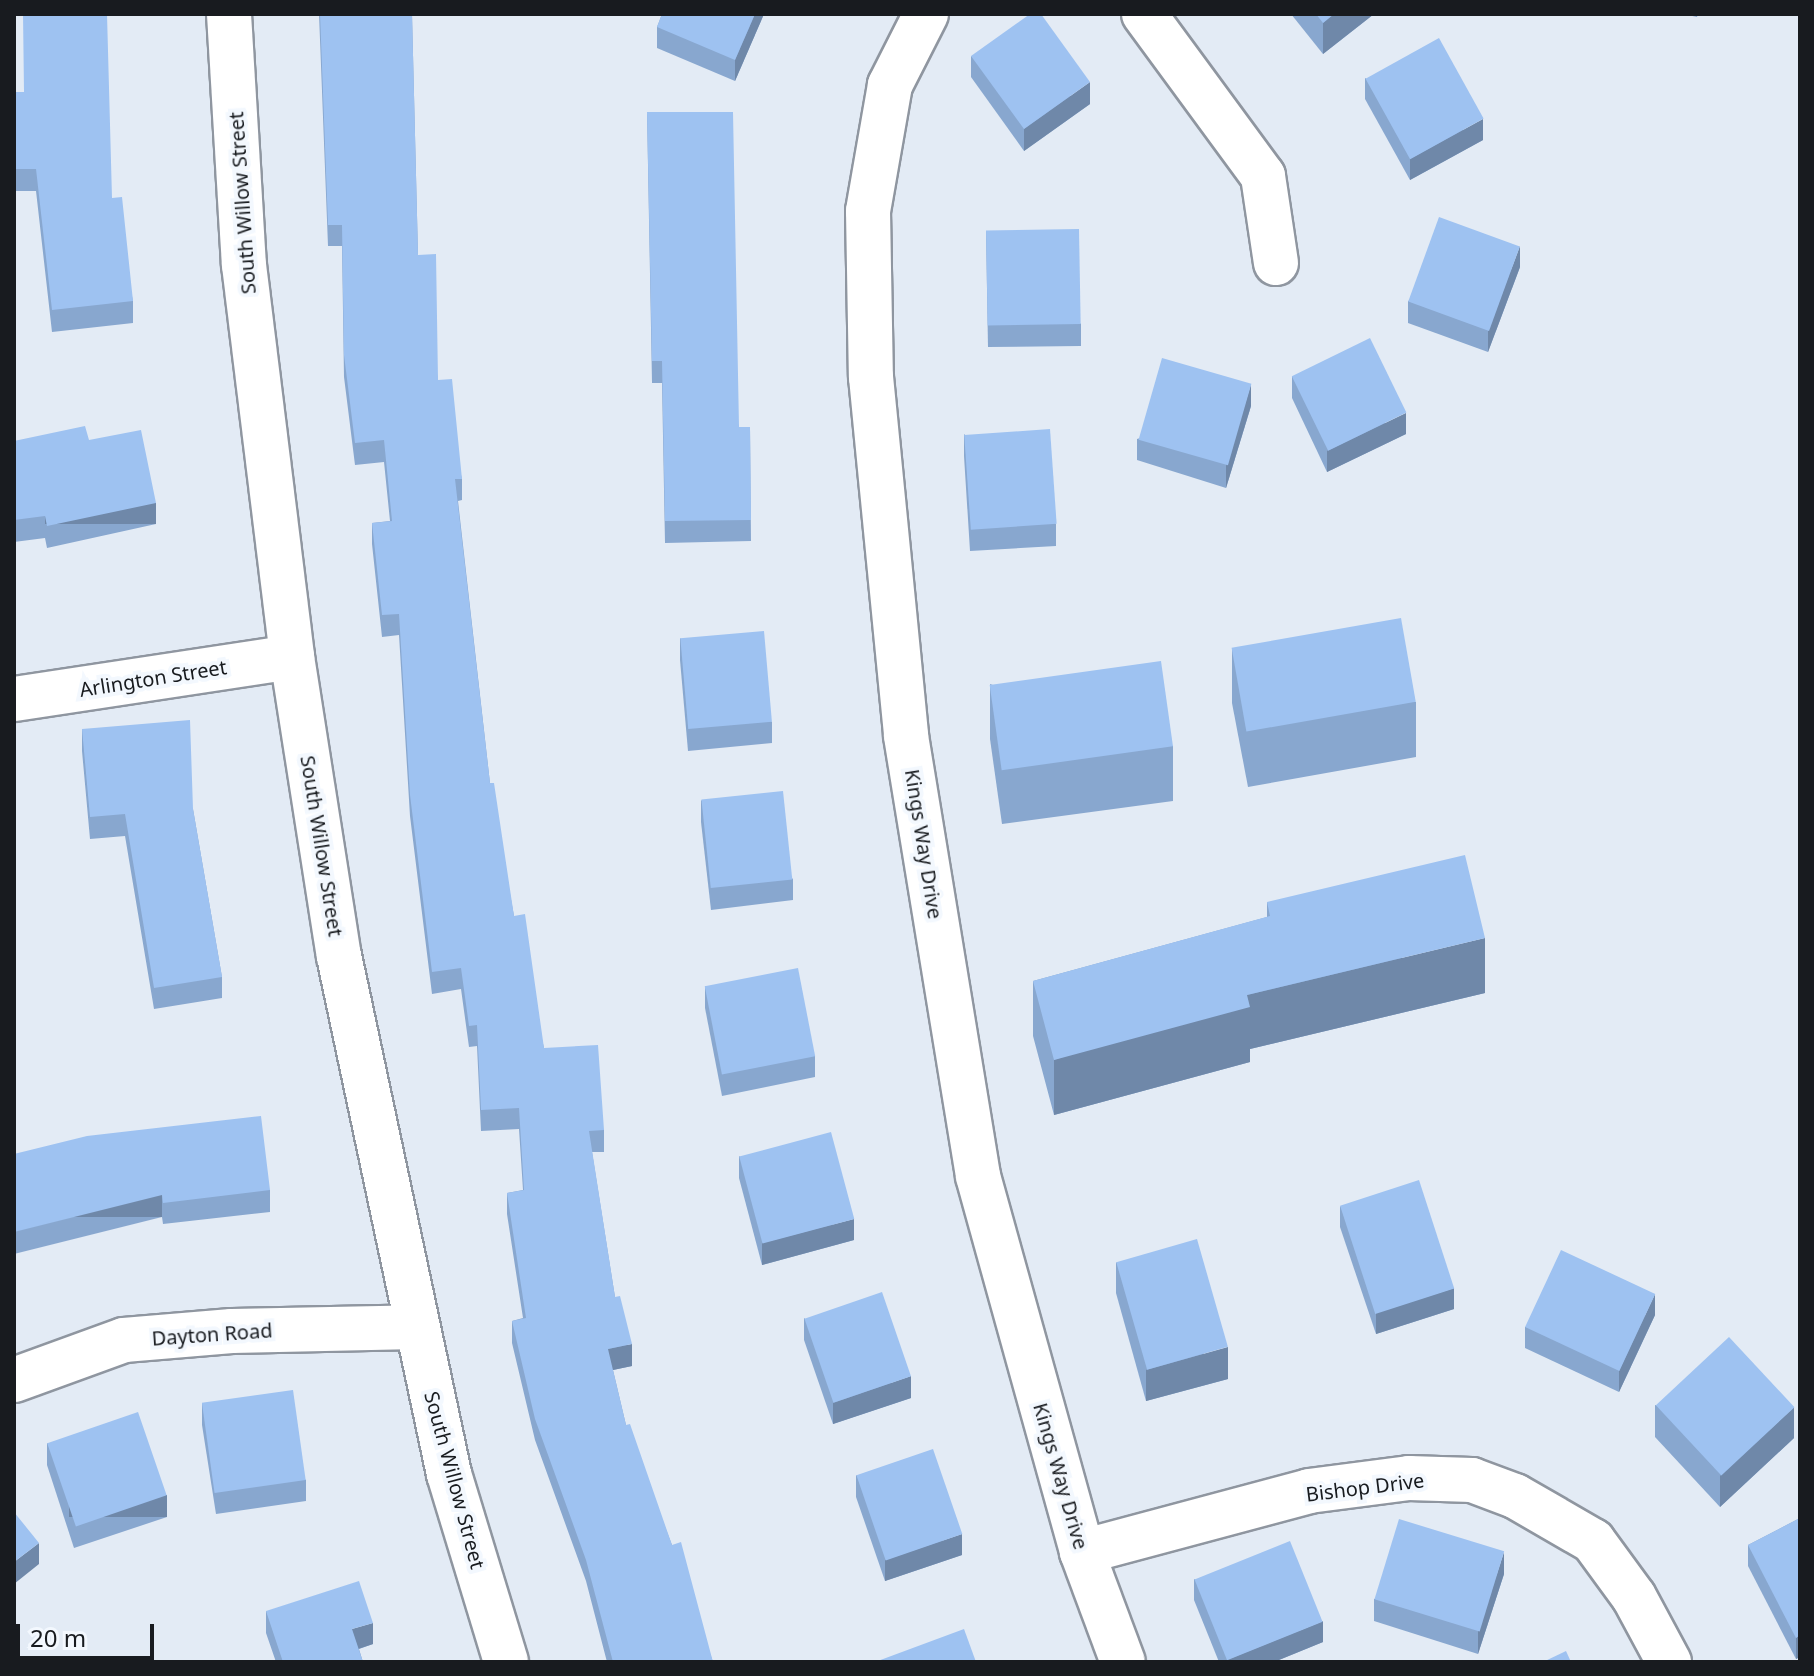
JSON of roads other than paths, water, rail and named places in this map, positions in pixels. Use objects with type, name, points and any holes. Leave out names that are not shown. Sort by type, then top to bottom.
[{"type":"street","name":"South Willow Street","points":[[229,14],[244,265],[292,657],[339,956],[449,1474],[506,1662]]},
{"type":"street","name":"Kings Way Drive","points":[[926,14],[890,85],[868,211],[871,377],[901,690],[978,1176],[1082,1552],[1123,1662]]},
{"type":"street","points":[[1144,14],[1263,176],[1276,263]]},
{"type":"street","name":"Arlington Street","points":[[14,699],[292,657]]},
{"type":"street","name":"Dayton Road","points":[[14,1380],[124,1340],[232,1331],[417,1327]]},
{"type":"street","name":"Bishop Drive","points":[[1082,1552],[1309,1491],[1409,1478],[1472,1480],[1515,1496],[1593,1541],[1634,1597],[1669,1662]]}]
